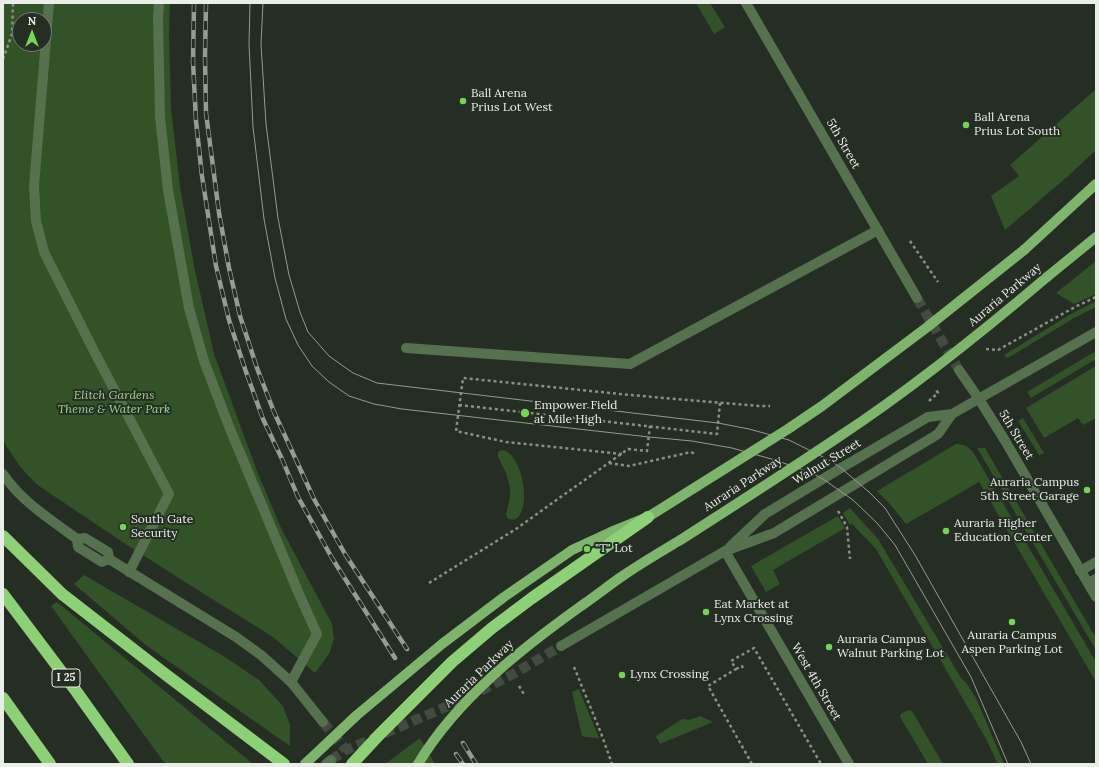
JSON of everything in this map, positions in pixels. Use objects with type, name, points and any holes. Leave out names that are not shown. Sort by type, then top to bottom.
[{"type":"highway","points":[[352,764],[379,734],[452,662],[492,628],[532,598],[648,517]]},
{"type":"highway","points":[[3,536],[62,594],[281,762]]},
{"type":"highway","name":"I 25","points":[[3,594],[128,764]]},
{"type":"highway","points":[[3,698],[50,764]]},
{"type":"main road","name":"Auraria Parkway","points":[[305,764],[357,715],[442,644],[504,597],[572,550],[648,517],[822,406],[926,328],[1024,250],[1096,184]]},
{"type":"main road","name":"Auraria Parkway","points":[[418,764],[426,751],[466,702],[493,676],[549,629],[623,575],[828,444],[894,399],[997,320],[1096,237]]},
{"type":"street","points":[[49,3],[34,186],[36,221],[44,252],[169,494],[129,572]]},
{"type":"street","points":[[159,3],[158,18],[161,124],[168,190],[189,308],[204,361],[230,430],[317,634],[291,682]]},
{"type":"street","name":"5th Street","points":[[746,3],[917,298]]},
{"type":"street","points":[[406,348],[630,364],[878,230]]},
{"type":"street","name":"Walnut Street","points":[[725,551],[765,514],[841,468],[928,417],[952,414],[1096,332]]},
{"type":"street","name":"5th Street","points":[[959,370],[1008,445],[1080,571],[1092,581],[1096,598]]},
{"type":"street","name":"Walnut Street","points":[[561,646],[725,551],[774,533],[938,434],[952,414]]},
{"type":"street","points":[[3,474],[27,501],[77,539],[85,538],[108,552],[109,559],[236,637],[261,655],[291,682],[323,722]]},
{"type":"street","name":"West 4th Street","points":[[725,551],[849,764]]},
{"type":"street","points":[[1080,571],[1096,562]]},
{"type":"path","points":[[3,59],[12,34],[14,3]]},
{"type":"path","points":[[910,241],[938,282]]},
{"type":"path","points":[[986,349],[998,350],[1096,297]]},
{"type":"path","points":[[622,454],[506,442],[456,431],[463,378],[630,395],[770,406]]},
{"type":"path","points":[[935,388],[938,393]]},
{"type":"path","points":[[459,405],[716,434],[720,402]]},
{"type":"path","points":[[429,583],[516,528],[628,449],[647,451],[650,426]]},
{"type":"path","points":[[608,463],[629,466],[691,452],[694,454]]},
{"type":"path","points":[[838,511],[847,527],[850,559]]},
{"type":"path","points":[[736,669],[731,661],[754,648],[821,764]]},
{"type":"path","points":[[743,669],[742,666],[708,686],[752,764]]},
{"type":"path","points":[[574,667],[612,764]]},
{"type":"path","points":[[519,686],[525,696]]},
{"type":"green space","name":"Elitch Gardens Theme & Water Park","points":[[3,3],[170,3],[169,34],[171,108],[180,187],[194,266],[214,354],[257,471],[281,528],[332,624],[334,639],[329,654],[315,673],[273,637],[124,543],[39,486],[28,475],[3,440]]},
{"type":"green space","points":[[696,3],[710,3],[725,27],[714,34]]},
{"type":"green space","points":[[1096,89],[1096,150],[1005,230],[991,196],[1019,176],[1010,165]]},
{"type":"green space","points":[[1096,261],[1096,294],[1074,304],[1056,293]]},
{"type":"green space","points":[[1096,301],[1096,307],[1074,318],[1013,355],[1006,358],[1004,355],[1071,314]]},
{"type":"green space","points":[[1096,351],[1096,359],[1031,398],[1027,392]]},
{"type":"green space","points":[[1096,366],[1096,418],[1083,425],[1078,418],[1044,438],[1026,408]]},
{"type":"green space","points":[[1023,418],[1044,453],[1039,455],[1018,421]]},
{"type":"green space","points":[[956,444],[961,444],[973,452],[1096,662],[1096,682],[979,482],[906,524],[877,491]]},
{"type":"green space","points":[[977,448],[985,448],[1096,638],[1096,650]]},
{"type":"green space","points":[[501,450],[508,453],[515,460],[520,470],[523,482],[523,506],[520,515],[514,520],[508,519],[506,515],[510,497],[510,488],[506,473],[498,457],[498,452]]},
{"type":"green space","points":[[850,508],[878,539],[961,678],[976,698],[1004,764],[998,764],[985,737],[876,549],[852,524],[850,525],[843,513]]},
{"type":"green space","points":[[838,516],[845,528],[773,570],[780,584],[766,592],[751,566]]},
{"type":"green space","points":[[84,575],[225,657],[259,680],[283,706],[290,725],[290,746],[147,646],[74,584]]},
{"type":"green space","points":[[57,602],[253,764],[167,764],[163,761],[51,606]]},
{"type":"green space","points":[[579,689],[599,738],[582,736],[572,692]]},
{"type":"green space","points":[[908,710],[912,711],[943,764],[928,764],[900,717],[901,714]]},
{"type":"green space","points":[[700,716],[713,722],[660,744],[656,736],[682,719],[689,720]]},
{"type":"green space","points":[[420,738],[435,764],[385,764]]},
{"type":"tunnel","points":[[917,298],[959,370]]},
{"type":"tunnel","points":[[331,760],[346,750],[471,696],[515,673],[561,646]]},
{"type":"tunnel","points":[[323,722],[346,750]]},
{"type":"tram line","points":[[250,3],[249,44],[253,127],[264,219],[275,278],[286,319],[298,345],[312,366],[329,382],[349,396],[374,404],[402,409],[692,441],[732,448],[775,460],[812,473],[823,479],[853,500],[877,523],[895,545],[971,677],[1008,764]]},
{"type":"tram line","points":[[263,3],[261,44],[266,124],[278,218],[289,275],[300,312],[308,332],[329,356],[353,373],[377,383],[718,423],[749,429],[789,440],[831,461],[869,492],[885,508],[915,555],[1021,742],[1031,764]]},
{"type":"railway","points":[[194,3],[193,62],[196,121],[202,176],[216,266],[229,320],[263,419],[298,497],[332,558],[395,658]]},
{"type":"railway","points":[[206,3],[206,113],[219,213],[240,316],[257,368],[274,412],[314,499],[345,554],[407,649]]},
{"type":"railway","points":[[463,743],[476,764]]},
{"type":"railway","points":[[456,754],[463,764]]},
{"type":"place","name":"Ball Arena Prius Lot West","points":[[463,101]]},
{"type":"place","name":"Ball Arena Prius Lot South","points":[[966,125]]},
{"type":"place","name":"Empower Field at Mile High","points":[[525,413]]},
{"type":"place","name":"Auraria Campus 5th Street Garage","points":[[1087,490]]},
{"type":"place","name":"South Gate Security","points":[[123,527]]},
{"type":"place","name":"Auraria Higher Education Center","points":[[946,531]]},
{"type":"place","name":"\"T\" Lot","points":[[587,549]]},
{"type":"place","name":"Eat Market at Lynx Crossing","points":[[706,612]]},
{"type":"place","name":"Auraria Campus Aspen Parking Lot","points":[[1012,622]]},
{"type":"place","name":"Auraria Campus Walnut Parking Lot","points":[[829,647]]},
{"type":"place","name":"Lynx Crossing","points":[[622,675]]}]
